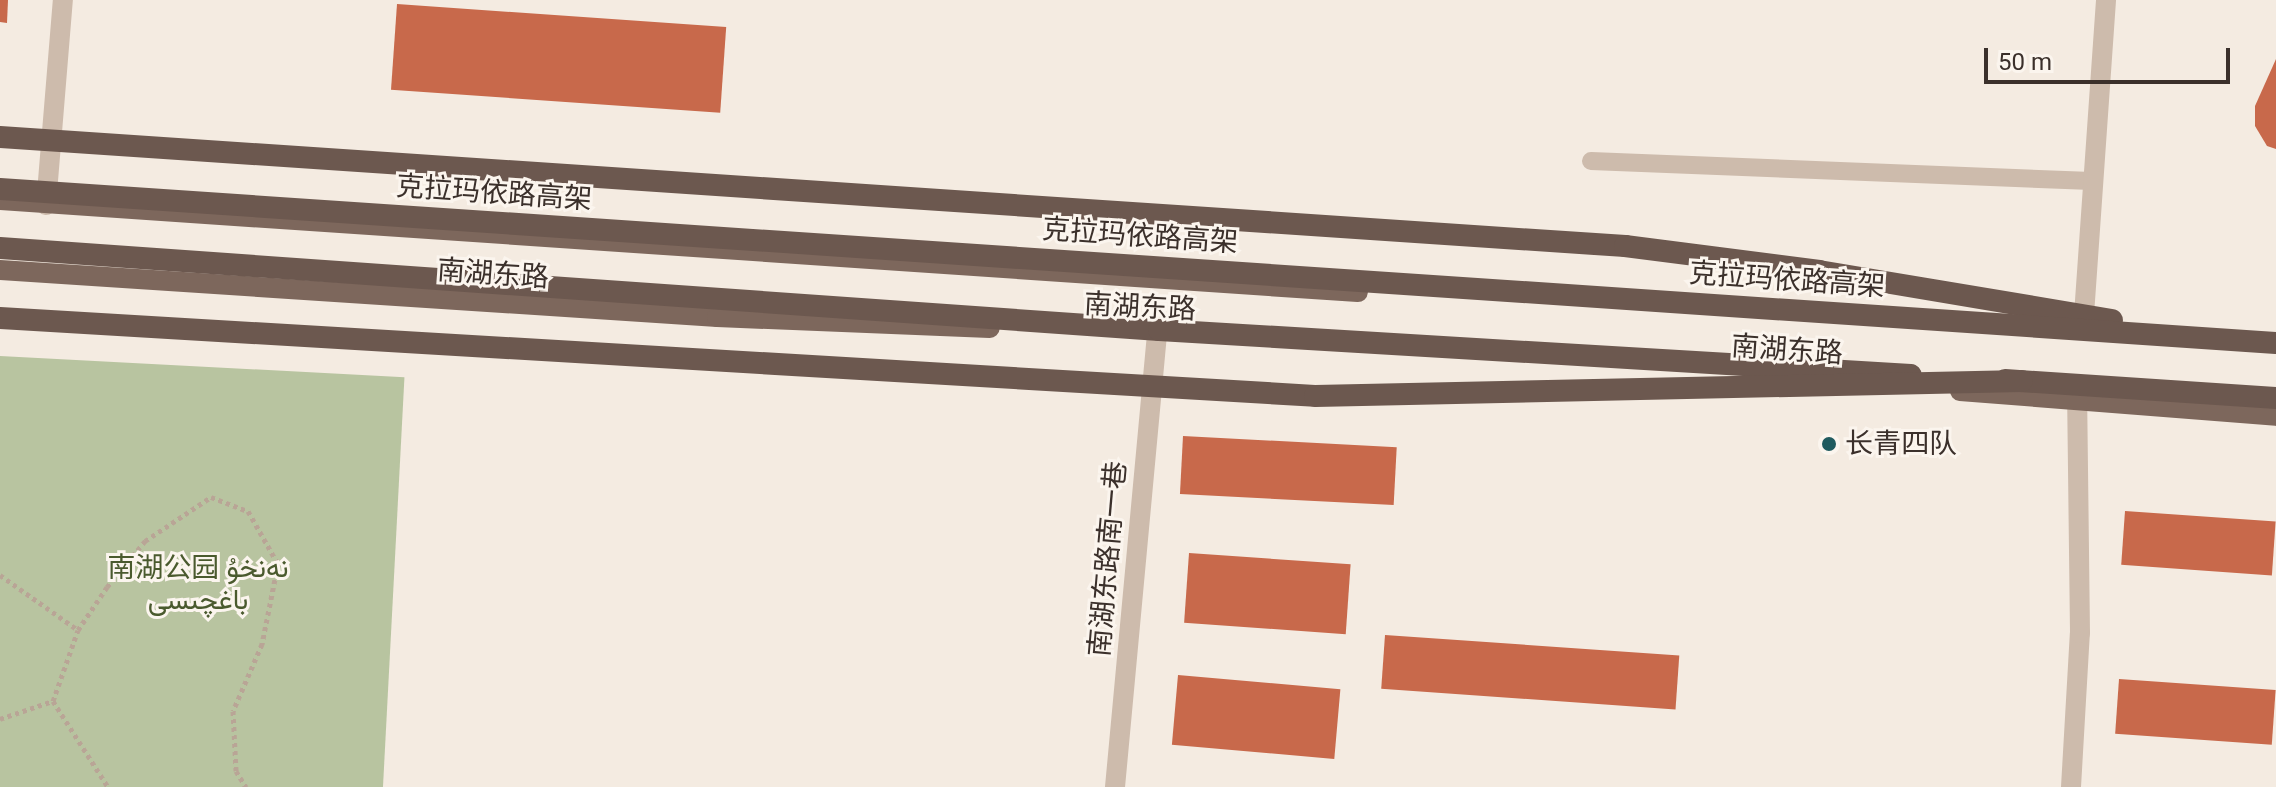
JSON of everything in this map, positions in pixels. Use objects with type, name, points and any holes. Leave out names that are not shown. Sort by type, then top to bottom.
[{"type":"highway","points":[[0,137],[1625,246],[1819,271],[2235,341]]},
{"type":"highway","name":"克拉玛依路高架","points":[[0,189],[2276,345]]},
{"type":"highway","points":[[0,248],[1143,329],[2276,398]]},
{"type":"highway","points":[[0,318],[1315,396],[2022,381]]},
{"type":"main road","name":"南湖东路","points":[[0,200],[2276,345]]},
{"type":"main road","name":"南湖东路","points":[[0,270],[717,317],[1157,335],[2276,416]]},
{"type":"street","points":[[46,205],[63,0]]},
{"type":"street","points":[[2084,315],[2106,0]]},
{"type":"street","name":"南湖东路南一巷","points":[[1115,787],[1157,335]]},
{"type":"street","points":[[2071,787],[2080,633],[2077,400]]},
{"type":"lane","points":[[1591,161],[2092,181]]},
{"type":"path","points":[[53,701],[78,630],[145,541],[211,497],[248,511],[278,564],[262,644],[233,711],[236,771],[246,787]]},
{"type":"path","points":[[0,575],[78,630]]},
{"type":"path","points":[[0,719],[53,701]]},
{"type":"path","points":[[53,701],[108,787]]},
{"type":"green space","name":"南湖公园 نەنخۇ باغچىسى","points":[[0,356],[404,377],[383,787],[0,787]]},
{"type":"building","points":[[0,0],[8,0],[7,23],[0,22]]},
{"type":"building","points":[[397,4],[726,27],[720,113],[391,90]]},
{"type":"building","points":[[2276,59],[2276,149],[2267,146],[2255,126],[2255,106]]},
{"type":"building","points":[[1183,436],[1397,447],[1394,505],[1180,494]]},
{"type":"building","points":[[2125,511],[2276,522],[2272,575],[2121,565]]},
{"type":"building","points":[[1189,553],[1351,564],[1346,634],[1184,623]]},
{"type":"building","points":[[1385,635],[1679,656],[1676,709],[1381,689]]},
{"type":"building","points":[[1178,675],[1340,689],[1334,759],[1172,745]]},
{"type":"building","points":[[2119,679],[2276,690],[2272,745],[2115,734]]},
{"type":"place","name":"长青四队","points":[[1829,444]]}]
